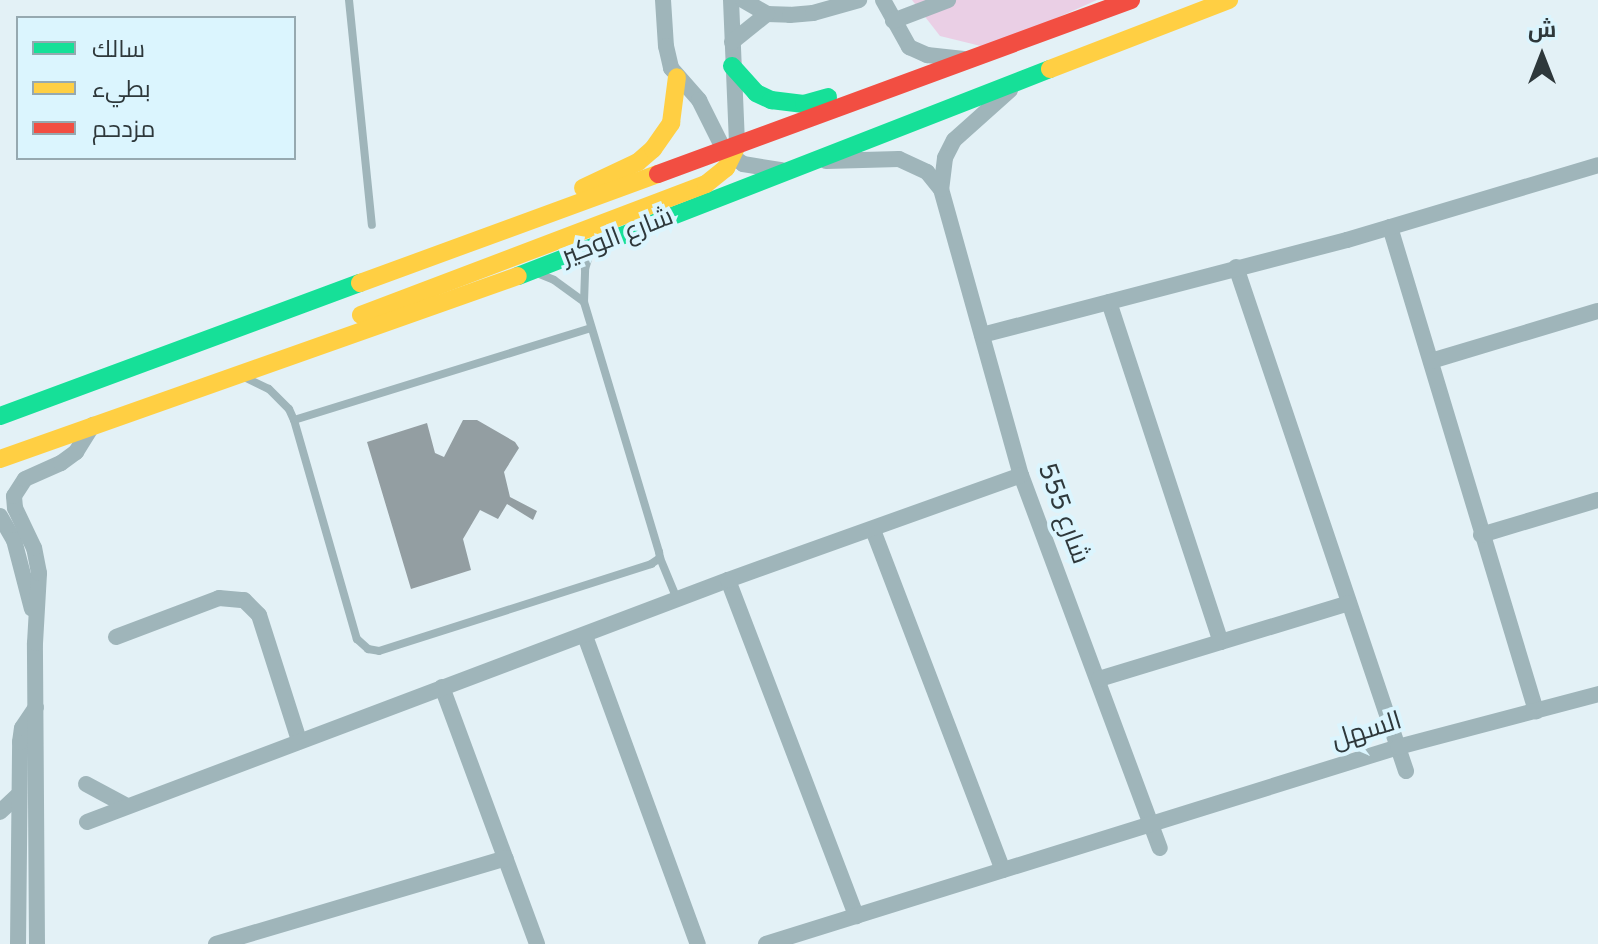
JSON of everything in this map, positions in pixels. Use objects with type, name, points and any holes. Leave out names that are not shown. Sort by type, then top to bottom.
[{"type":"main road","name":"شارع الوكير","points":[[0,416],[731,150],[875,92],[1131,0]]},
{"type":"main road","name":"شارع الوكير","points":[[0,459],[531,271],[1229,0]]},
{"type":"main road","points":[[732,66],[756,93],[785,104],[804,104],[853,89],[875,92]]},
{"type":"main road","points":[[551,213],[561,199],[638,162],[653,149],[671,123],[677,77]]},
{"type":"main road","points":[[234,375],[264,353],[296,339],[706,184],[717,177],[731,150]]},
{"type":"street","points":[[663,0],[666,46],[677,77],[699,100],[731,150],[756,168],[899,159],[927,172],[941,189]]},
{"type":"street","points":[[731,0],[731,150]]},
{"type":"street","points":[[743,0],[767,14],[813,13],[859,0]]},
{"type":"street","points":[[883,0],[904,42],[914,50],[966,60]]},
{"type":"street","points":[[893,21],[948,0]]},
{"type":"street","points":[[732,42],[767,14]]},
{"type":"street","name":"شارع 555","points":[[1025,78],[954,140],[945,158],[941,189],[1021,475],[1160,848]]},
{"type":"street","points":[[982,335],[1390,227],[1598,165]]},
{"type":"street","points":[[1390,227],[1536,711]]},
{"type":"street","points":[[1236,267],[1406,771]]},
{"type":"street","points":[[1109,302],[1221,642]]},
{"type":"street","points":[[1431,361],[1598,311]]},
{"type":"street","points":[[37,944],[37,560],[30,536],[15,508],[14,496],[25,479],[61,463],[76,452],[93,425]]},
{"type":"street","points":[[87,822],[125,805],[585,636],[728,580],[1021,475]]},
{"type":"street","points":[[1481,535],[1598,500]]},
{"type":"street","points":[[0,516],[9,529],[25,572],[35,643]]},
{"type":"street","points":[[873,530],[1003,870]]},
{"type":"street","points":[[728,580],[856,916]]},
{"type":"street","points":[[116,637],[219,598],[244,600],[259,615],[299,740]]},
{"type":"street","points":[[1099,679],[1349,603]]},
{"type":"street","points":[[585,636],[698,944]]},
{"type":"street","points":[[442,687],[537,944]]},
{"type":"street","name":"السهل","points":[[767,944],[1398,747],[1598,694]]},
{"type":"street","points":[[21,940],[18,795],[22,728],[36,707]]},
{"type":"street","points":[[86,784],[125,805]]},
{"type":"street","points":[[0,812],[18,795]]},
{"type":"street","points":[[0,823],[18,840]]},
{"type":"street","points":[[216,944],[506,858]]},
{"type":"lane","points":[[349,0],[372,225]]},
{"type":"lane","points":[[591,248],[585,269],[584,302],[660,558],[677,600]]},
{"type":"lane","points":[[531,271],[554,280],[584,302]]},
{"type":"lane","points":[[294,420],[591,328]]},
{"type":"lane","points":[[234,375],[269,389],[289,409],[357,639],[368,649],[379,651],[660,558]]},
{"type":"shaded area","points":[[912,0],[1097,0],[989,48],[940,36]]},
{"type":"building","points":[[463,420],[477,420],[515,442],[519,448],[504,472],[510,497],[537,511],[533,520],[507,504],[498,519],[480,510],[463,539],[471,570],[411,589],[367,442],[427,423],[435,453],[444,457]]},
{"type":"traffic: fast","points":[[732,66],[756,93],[771,100],[804,104],[828,97]]},
{"type":"traffic: fast","points":[[518,276],[1050,69]]},
{"type":"traffic: fast","points":[[0,416],[360,283]]},
{"type":"traffic: slow","points":[[1050,69],[1229,0]]},
{"type":"traffic: slow","points":[[583,188],[638,162],[653,149],[671,123],[677,77]]},
{"type":"traffic: slow","points":[[361,315],[706,184],[726,168],[737,145]]},
{"type":"traffic: slow","points":[[360,283],[658,174]]},
{"type":"traffic: slow","points":[[0,459],[518,276]]},
{"type":"traffic: jam","points":[[658,174],[1131,0]]}]
